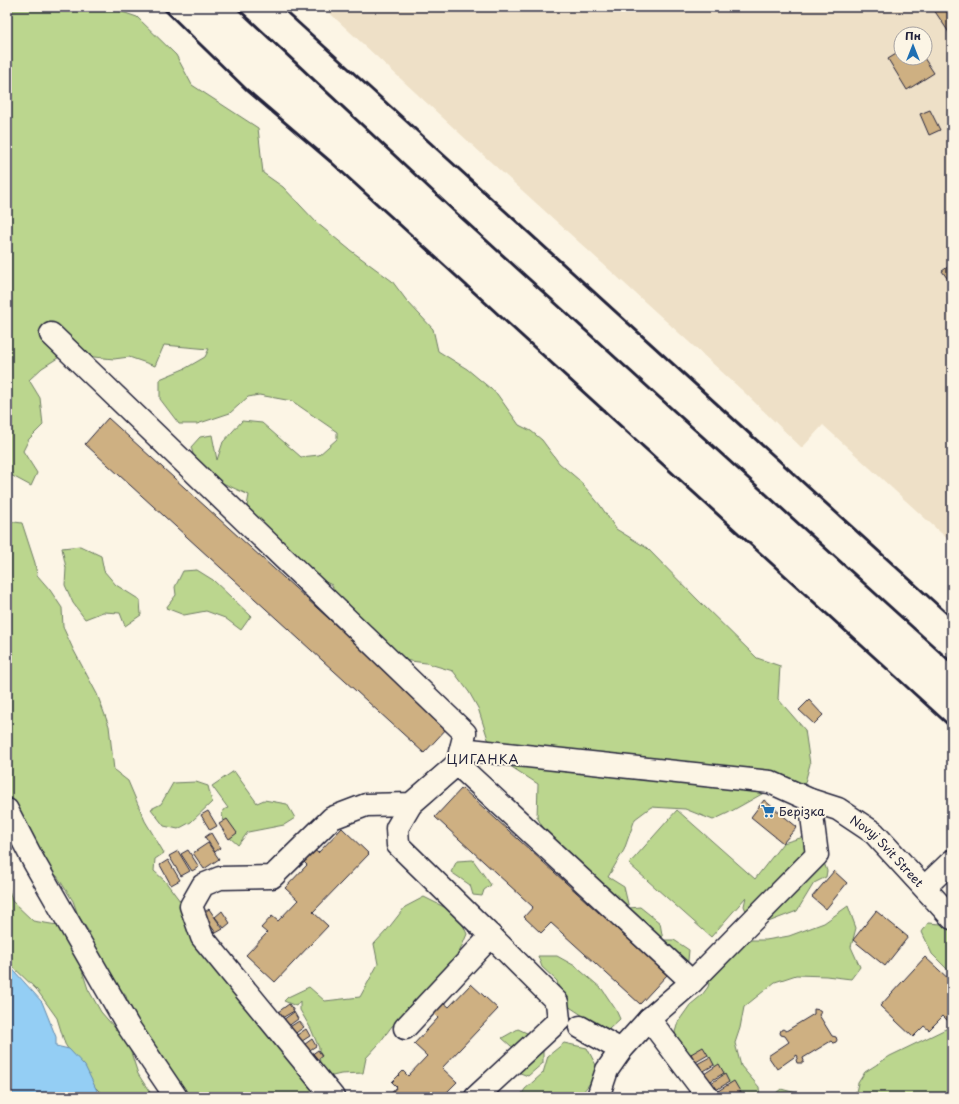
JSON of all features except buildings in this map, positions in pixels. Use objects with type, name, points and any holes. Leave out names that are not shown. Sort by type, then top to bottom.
[{"type":"street","points":[[51,334],[465,733],[459,757],[411,804],[397,828],[398,845],[557,1002],[559,1020],[476,1097]]},
{"type":"street","points":[[459,757],[692,982]]},
{"type":"street","name":"Novyi Svit Street","points":[[459,757],[770,782],[810,800],[838,809],[874,833],[952,918]]},
{"type":"street","points":[[598,1097],[607,1070],[621,1050],[649,1019],[692,982],[817,855],[810,800]]},
{"type":"street","points":[[333,1097],[202,937],[191,906],[203,884],[220,878],[272,877],[332,818],[366,806],[411,804]]},
{"type":"street","points":[[7,810],[37,868],[128,1026],[176,1097]]},
{"type":"street","points":[[925,887],[952,861]]},
{"type":"street","points":[[405,1028],[491,936]]},
{"type":"street","points":[[649,1019],[708,1097]]},
{"type":"street","points":[[580,1027],[621,1050]]},
{"type":"shaded area","points":[[323,7],[952,7],[952,543],[823,425],[802,448],[744,392]]},
{"type":"green space","points":[[7,7],[108,7],[137,17],[176,55],[192,85],[258,128],[263,173],[283,187],[317,223],[392,281],[407,301],[433,329],[438,351],[467,369],[497,394],[519,425],[531,431],[542,440],[559,463],[579,480],[600,505],[616,529],[647,548],[757,658],[780,666],[778,699],[805,730],[810,764],[804,786],[778,785],[713,820],[685,809],[651,807],[635,819],[624,850],[608,877],[624,887],[629,908],[640,907],[660,923],[663,940],[674,940],[689,950],[687,971],[547,835],[537,817],[538,784],[507,764],[488,739],[478,708],[469,692],[453,671],[426,663],[388,658],[338,602],[332,585],[317,578],[245,517],[249,495],[216,480],[196,464],[191,447],[200,437],[212,435],[217,460],[223,442],[242,421],[262,423],[301,457],[319,455],[337,439],[337,432],[292,401],[259,395],[248,397],[230,413],[197,424],[179,424],[160,399],[160,379],[186,368],[205,357],[209,349],[164,345],[155,366],[129,357],[114,359],[64,354],[42,368],[29,380],[40,398],[43,425],[29,439],[23,451],[37,473],[31,486],[7,473]]},
{"type":"green space","points":[[7,521],[22,523],[35,563],[37,575],[50,590],[62,608],[63,627],[97,694],[109,726],[114,770],[128,781],[145,821],[164,853],[155,859],[154,871],[165,881],[327,1097],[187,1097],[161,1058],[155,1045],[132,1015],[126,996],[95,957],[89,932],[78,915],[73,901],[57,876],[40,865],[7,801]]},
{"type":"green space","points":[[80,546],[101,556],[104,571],[116,585],[140,600],[141,615],[125,626],[120,613],[103,612],[85,619],[73,603],[65,585],[66,568],[62,548]]},
{"type":"green space","points":[[197,570],[213,580],[251,616],[241,630],[225,618],[206,611],[184,615],[166,608],[176,595],[175,587],[183,571]]},
{"type":"green space","points":[[234,771],[257,803],[264,800],[287,804],[295,818],[284,825],[248,832],[238,845],[230,838],[222,815],[223,810],[228,808],[212,786]]},
{"type":"green space","points":[[196,782],[208,786],[212,802],[191,822],[178,829],[164,826],[151,809],[161,804],[173,783]]},
{"type":"green space","points":[[677,810],[755,879],[783,843],[814,834],[827,871],[826,877],[814,883],[797,911],[763,924],[751,923],[744,906],[746,897],[711,937],[629,864]]},
{"type":"green space","points":[[473,860],[491,885],[484,890],[482,896],[473,895],[470,885],[451,872],[457,861]]},
{"type":"green space","points":[[7,882],[12,901],[33,921],[63,926],[77,955],[88,989],[101,1012],[128,1043],[138,1074],[153,1097],[105,1097],[86,1078],[65,1044],[57,1018],[37,990],[10,964],[7,959]]},
{"type":"green space","points":[[424,897],[458,914],[467,934],[459,953],[409,1018],[392,1026],[366,1058],[363,1073],[341,1074],[324,1078],[320,1068],[319,1048],[311,1029],[300,1010],[300,1001],[296,1006],[284,1001],[288,997],[309,987],[325,1001],[360,997],[378,964],[374,944],[405,907]]},
{"type":"green space","points":[[848,906],[856,928],[851,947],[860,967],[851,979],[796,975],[775,982],[744,1007],[740,1028],[735,1043],[741,1066],[759,1087],[760,1097],[743,1097],[720,1074],[708,1055],[685,1053],[677,1041],[675,1032],[678,1022],[690,1005],[702,995],[708,987],[713,968],[742,940],[766,940],[789,936],[824,923]]},
{"type":"green space","points":[[928,923],[941,924],[952,931],[952,974],[932,954],[922,932]]},
{"type":"green space","points":[[538,956],[557,956],[575,966],[602,989],[616,1010],[620,1019],[609,1029],[594,1023],[562,1002],[557,981],[542,967]]},
{"type":"green space","points":[[952,1026],[952,1097],[847,1097],[856,1092],[858,1083],[865,1072],[890,1056]]},
{"type":"green space","points":[[518,1029],[536,1037],[543,1046],[543,1063],[528,1076],[515,1071],[521,1050],[511,1046],[502,1038]]},
{"type":"green space","points":[[564,1043],[587,1048],[599,1071],[584,1091],[578,1097],[520,1097],[525,1089],[543,1073],[548,1056]]},
{"type":"green space","points":[[781,1089],[811,1097],[771,1097]]},
{"type":"water","points":[[7,963],[42,1002],[56,1037],[56,1046],[69,1049],[85,1066],[100,1097],[7,1097]]},
{"type":"railway","points":[[162,7],[247,90],[331,162],[952,728]]},
{"type":"railway","points":[[236,7],[454,211],[952,663]]},
{"type":"railway","points":[[281,7],[952,618]]},
{"type":"place","name":"Берізка","points":[[768,811]]},
{"type":"district","name":"ЦИГАНКА","points":[[483,758]]}]
